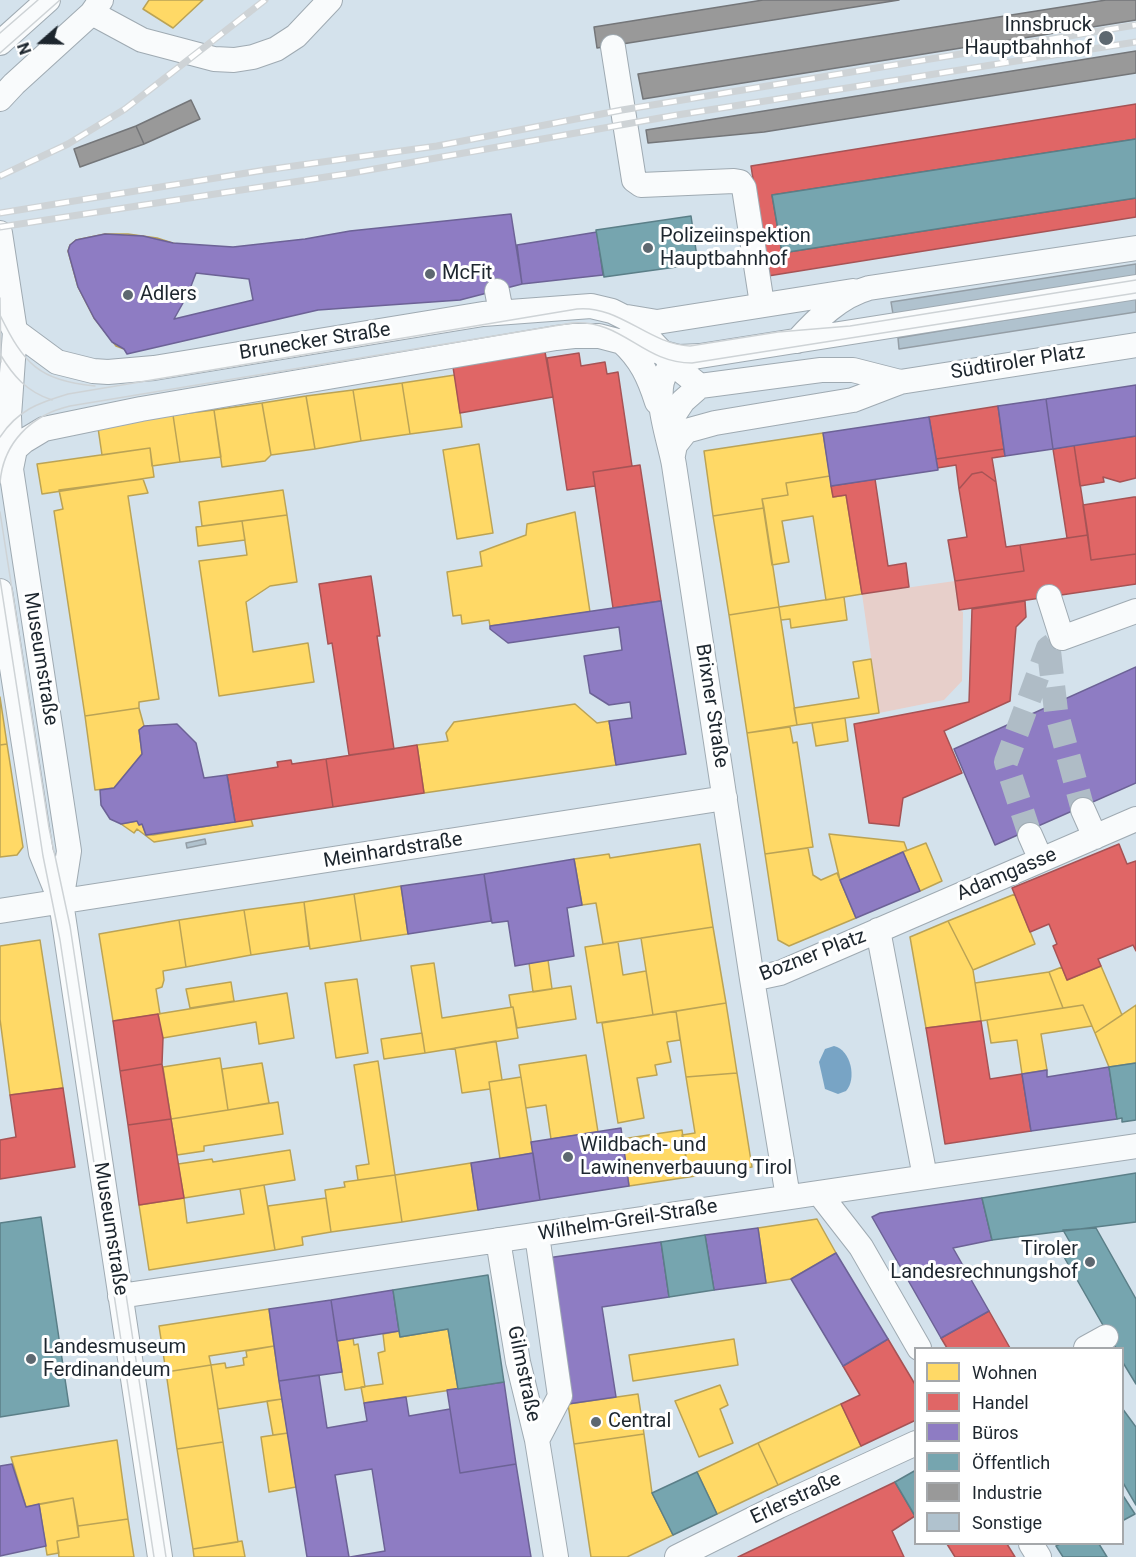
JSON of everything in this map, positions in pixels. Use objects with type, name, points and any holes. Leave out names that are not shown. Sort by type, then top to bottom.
[{"type":"street","points":[[0,43],[48,0]]},
{"type":"street","points":[[0,99],[96,6],[142,40],[214,59],[234,60],[253,57],[276,49],[296,36],[330,0]]},
{"type":"street","points":[[613,47],[630,89],[637,139],[634,180],[641,184],[740,182],[744,188],[762,304]]},
{"type":"street","name":"Museumstraße","points":[[0,233],[15,331],[4,411],[69,851],[60,902]]},
{"type":"street","points":[[624,317],[657,322],[837,292],[860,291],[1136,248]]},
{"type":"street","points":[[621,341],[649,358],[664,360],[1136,287]]},
{"type":"street","points":[[797,340],[813,323],[840,302],[860,291]]},
{"type":"street","name":"Brunecker Straße","points":[[15,331],[57,362],[93,371],[123,372],[500,302],[591,306],[612,311],[624,317]]},
{"type":"street","points":[[0,303],[15,331]]},
{"type":"street","points":[[624,317],[692,394],[698,414],[715,423]]},
{"type":"street","name":"Brunecker Straße","points":[[11,469],[15,449],[44,429],[130,417],[556,338],[587,335],[621,341]]},
{"type":"street","points":[[621,341],[633,352],[648,376],[670,444]]},
{"type":"street","name":"Südtiroler Platz","points":[[670,444],[675,445],[686,431],[715,423],[854,399],[900,382],[1136,345]]},
{"type":"street","points":[[664,360],[660,392],[670,444]]},
{"type":"street","name":"Südtiroler Platz","points":[[692,394],[821,370],[853,370],[900,382]]},
{"type":"street","points":[[670,444],[670,420],[692,394]]},
{"type":"street","points":[[4,411],[28,426],[44,429]]},
{"type":"street","name":"Brixner Straße","points":[[670,444],[752,979]]},
{"type":"street","name":"Museumstraße","points":[[0,591],[41,853],[60,902],[160,1557]]},
{"type":"street","points":[[1049,597],[1062,638],[1136,611]]},
{"type":"street","name":"Meinhardstraße","points":[[0,911],[725,798]]},
{"type":"street","points":[[1083,810],[1095,837]]},
{"type":"street","name":"Adamgasse","points":[[878,930],[1136,819]]},
{"type":"street","points":[[1030,835],[1041,860]]},
{"type":"street","name":"Bozner Platz","points":[[788,1197],[752,979],[780,973],[878,930],[925,1177]]},
{"type":"street","name":"Wilhelm-Greil-Straße","points":[[120,1296],[1136,1146]]},
{"type":"street","points":[[819,1193],[861,1247],[918,1347]]},
{"type":"street","points":[[518,1238],[530,1360]]},
{"type":"street","points":[[518,1238],[547,1393]]},
{"type":"street","name":"Gilmstraße","points":[[518,1238],[518,1362],[537,1440]]},
{"type":"street","name":"Gilmstraße","points":[[518,1238],[560,1395],[537,1440]]},
{"type":"street","points":[[537,1440],[556,1557]]},
{"type":"street","name":"Erlerstraße","points":[[677,1557],[779,1506],[914,1443]]},
{"type":"shaded area","points":[[955,581],[959,610],[963,612],[962,681],[944,700],[879,713],[862,594]]},
{"type":"water","points":[[834,1046],[845,1053],[852,1073],[846,1091],[838,1094],[825,1089],[819,1062],[825,1049]]},
{"type":"building: Wohnen","points":[[149,0],[203,0],[173,28],[143,9]]},
{"type":"building: Wohnen","name":"Adlers","points":[[105,234],[157,238],[182,246],[190,256],[183,279],[163,317],[146,339],[130,349],[116,346],[94,318],[78,287],[68,251],[70,245],[76,240]]},
{"type":"building: Wohnen","points":[[455,375],[462,427],[410,434],[402,383]]},
{"type":"building: Wohnen","points":[[402,383],[410,434],[361,441],[353,390]]},
{"type":"building: Wohnen","points":[[353,390],[361,441],[315,449],[306,396]]},
{"type":"building: Wohnen","points":[[306,396],[315,449],[271,455],[262,403]]},
{"type":"building: Wohnen","points":[[262,403],[271,455],[265,461],[222,467],[214,410]]},
{"type":"building: Wohnen","points":[[214,410],[221,457],[180,462],[173,415]]},
{"type":"building: Wohnen","points":[[173,415],[180,462],[152,466],[150,448],[102,455],[98,428]]},
{"type":"building: Wohnen","points":[[823,433],[830,476],[786,483],[788,495],[762,499],[764,508],[713,516],[704,451]]},
{"type":"building: Wohnen","points":[[479,444],[493,533],[457,539],[443,450]]},
{"type":"building: Wohnen","points":[[150,448],[154,477],[42,494],[37,464]]},
{"type":"building: Wohnen","points":[[830,476],[833,497],[846,495],[862,594],[826,600],[813,516],[782,521],[789,562],[772,565],[762,499],[788,495],[786,483]]},
{"type":"building: Wohnen","points":[[143,479],[148,493],[128,496],[159,699],[139,702],[139,708],[85,716],[54,511],[63,509],[59,490]]},
{"type":"building: Wohnen","points":[[283,490],[287,515],[202,526],[199,502]]},
{"type":"building: Wohnen","points":[[764,508],[779,607],[729,615],[713,516]]},
{"type":"building: Wohnen","points":[[575,512],[590,612],[490,626],[489,620],[462,624],[461,615],[453,616],[447,572],[482,566],[480,552],[526,535],[527,524]]},
{"type":"building: Wohnen","points":[[287,515],[297,582],[270,586],[246,602],[253,652],[308,643],[314,682],[219,696],[199,561],[247,555],[242,521]]},
{"type":"building: Wohnen","points":[[242,521],[245,540],[198,546],[196,527]]},
{"type":"building: Wohnen","points":[[844,597],[847,620],[791,628],[790,619],[781,620],[779,607]]},
{"type":"building: Wohnen","points":[[779,607],[797,725],[747,733],[729,615]]},
{"type":"building: Wohnen","points":[[871,659],[879,713],[797,725],[794,708],[859,698],[853,662]]},
{"type":"building: Wohnen","points":[[0,697],[7,744],[0,745]]},
{"type":"building: Wohnen","points":[[575,704],[597,723],[609,721],[616,765],[424,793],[417,745],[448,741],[446,733],[454,722]]},
{"type":"building: Wohnen","points":[[139,708],[144,726],[139,730],[142,754],[114,788],[95,790],[85,716]]},
{"type":"building: Wohnen","points":[[845,718],[848,741],[816,746],[812,723]]},
{"type":"building: Wohnen","points":[[790,727],[793,743],[797,742],[813,847],[765,854],[747,733]]},
{"type":"building: Wohnen","points":[[7,744],[23,847],[17,855],[0,857],[0,745]]},
{"type":"building: Wohnen","points":[[251,819],[253,826],[154,842],[137,829],[134,833],[121,824],[137,821],[139,825],[142,824],[146,835],[153,835]]},
{"type":"building: Wohnen","points":[[829,834],[904,842],[907,850],[840,880]]},
{"type":"building: Wohnen","points":[[926,843],[942,881],[920,891],[903,852]]},
{"type":"building: Wohnen","points":[[700,844],[713,927],[603,944],[596,903],[582,905],[574,859],[609,854],[610,858]]},
{"type":"building: Wohnen","points":[[808,848],[813,875],[821,880],[837,873],[856,918],[789,946],[778,940],[765,854]]},
{"type":"building: Wohnen","points":[[401,886],[408,934],[361,941],[354,894]]},
{"type":"building: Wohnen","points":[[354,894],[361,941],[310,949],[304,902]]},
{"type":"building: Wohnen","points":[[1015,894],[1035,944],[973,970],[948,921]]},
{"type":"building: Wohnen","points":[[304,902],[309,946],[251,955],[244,910]]},
{"type":"building: Wohnen","points":[[244,910],[251,955],[186,967],[179,920]]},
{"type":"building: Wohnen","points":[[179,920],[186,967],[163,971],[162,987],[156,989],[160,1014],[113,1021],[99,934]]},
{"type":"building: Wohnen","points":[[948,921],[973,970],[981,1021],[926,1028],[910,937]]},
{"type":"building: Wohnen","points":[[713,927],[726,1003],[653,1015],[641,938]]},
{"type":"building: Wohnen","points":[[40,940],[63,1088],[10,1095],[0,1019],[0,946]]},
{"type":"building: Wohnen","points":[[618,942],[623,975],[646,971],[653,1015],[597,1023],[585,947]]},
{"type":"building: Wohnen","points":[[548,960],[552,989],[533,992],[529,963]]},
{"type":"building: Wohnen","points":[[434,963],[442,1018],[513,1007],[518,1038],[425,1053],[411,966]]},
{"type":"building: Wohnen","points":[[1101,966],[1122,1015],[1095,1033],[1083,1005],[1063,1008],[1049,972],[1062,967],[1067,980]]},
{"type":"building: Wohnen","points":[[1049,972],[1063,1008],[981,1021],[975,983]]},
{"type":"building: Wohnen","points":[[357,979],[368,1053],[336,1058],[325,983]]},
{"type":"building: Wohnen","points":[[231,982],[234,1001],[190,1008],[186,989]]},
{"type":"building: Wohnen","points":[[571,986],[576,1019],[517,1028],[509,995]]},
{"type":"building: Wohnen","points":[[287,993],[294,1038],[259,1044],[256,1022],[161,1037],[158,1014]]},
{"type":"building: Wohnen","points":[[726,1003],[737,1073],[686,1077],[676,1011]]},
{"type":"building: Wohnen","points":[[1083,1005],[1092,1026],[1041,1034],[1047,1070],[1022,1074],[1017,1040],[991,1043],[987,1020]]},
{"type":"building: Wohnen","points":[[1136,1005],[1136,1063],[1109,1067],[1095,1033]]},
{"type":"building: Wohnen","points":[[676,1011],[680,1040],[667,1042],[671,1062],[655,1065],[657,1075],[637,1078],[644,1118],[618,1123],[602,1023]]},
{"type":"building: Wohnen","points":[[422,1033],[425,1053],[384,1059],[381,1039]]},
{"type":"building: Wohnen","points":[[496,1041],[502,1080],[489,1082],[490,1089],[462,1093],[455,1048]]},
{"type":"building: Wohnen","points":[[586,1055],[598,1132],[551,1139],[546,1105],[526,1108],[519,1065]]},
{"type":"building: Wohnen","points":[[220,1058],[228,1110],[171,1119],[163,1067]]},
{"type":"building: Wohnen","points":[[378,1061],[395,1175],[358,1180],[356,1166],[369,1164],[354,1065]]},
{"type":"building: Wohnen","points":[[262,1063],[269,1103],[228,1110],[222,1069]]},
{"type":"building: Wohnen","points":[[737,1073],[752,1167],[689,1177],[682,1135],[695,1133],[686,1077]]},
{"type":"building: Wohnen","points":[[521,1077],[533,1153],[500,1159],[489,1082]]},
{"type":"building: Wohnen","points":[[278,1102],[283,1134],[204,1146],[204,1151],[177,1155],[171,1119]]},
{"type":"building: Wohnen","points":[[682,1130],[689,1177],[629,1186],[622,1139]]},
{"type":"building: Wohnen","points":[[290,1150],[295,1180],[184,1198],[178,1164],[212,1159],[213,1162]]},
{"type":"building: Wohnen","points":[[471,1163],[478,1210],[402,1222],[395,1175]]},
{"type":"building: Wohnen","points":[[395,1175],[402,1222],[331,1232],[325,1190],[345,1187],[344,1182]]},
{"type":"building: Wohnen","points":[[264,1185],[275,1250],[149,1270],[139,1205],[184,1198],[187,1223],[244,1214],[240,1189]]},
{"type":"building: Wohnen","points":[[326,1198],[331,1232],[302,1237],[303,1245],[275,1250],[268,1206]]},
{"type":"building: Wohnen","points":[[817,1219],[836,1253],[791,1279],[766,1283],[758,1228]]},
{"type":"building: Wohnen","points":[[269,1309],[274,1346],[209,1356],[211,1365],[166,1372],[159,1326]]},
{"type":"building: Wohnen","points":[[448,1329],[458,1389],[364,1403],[361,1387],[383,1384],[378,1353],[385,1351],[383,1334],[399,1331],[400,1337]]},
{"type":"building: Wohnen","points":[[353,1338],[354,1345],[358,1344],[365,1387],[345,1390],[337,1341]]},
{"type":"building: Wohnen","points":[[734,1339],[738,1365],[633,1381],[629,1355]]},
{"type":"building: Wohnen","points":[[274,1346],[282,1399],[218,1409],[211,1365],[225,1363],[226,1368],[244,1365],[243,1358],[247,1357],[246,1351]]},
{"type":"building: Wohnen","points":[[211,1365],[223,1442],[177,1449],[166,1372]]},
{"type":"building: Wohnen","points":[[720,1385],[728,1405],[720,1409],[733,1443],[699,1457],[675,1401]]},
{"type":"building: Wohnen","points":[[638,1394],[644,1434],[574,1444],[568,1404]]},
{"type":"building: Wohnen","points":[[282,1399],[288,1433],[273,1435],[267,1401]]},
{"type":"building: Wohnen","points":[[841,1404],[861,1446],[778,1485],[758,1443]]},
{"type":"building: Wohnen","points":[[288,1433],[296,1487],[269,1492],[261,1437]]},
{"type":"building: Wohnen","points":[[644,1434],[652,1493],[673,1535],[627,1557],[591,1557],[574,1444]]},
{"type":"building: Wohnen","points":[[117,1440],[128,1519],[78,1526],[73,1498],[26,1507],[11,1457]]},
{"type":"building: Wohnen","points":[[223,1442],[238,1542],[193,1549],[177,1449]]},
{"type":"building: Wohnen","points":[[758,1443],[778,1485],[717,1514],[697,1472]]},
{"type":"building: Wohnen","points":[[73,1498],[79,1537],[57,1541],[59,1553],[47,1555],[39,1504]]},
{"type":"building: Wohnen","points":[[128,1519],[134,1557],[59,1557],[57,1541],[79,1537],[78,1526]]},
{"type":"building: Wohnen","points":[[242,1541],[245,1557],[194,1557],[193,1549]]},
{"type":"building: Handel","points":[[1136,104],[1136,139],[772,195],[782,253],[1136,198],[1136,217],[768,276],[751,166]]},
{"type":"building: Handel","points":[[545,352],[553,397],[460,413],[453,367]]},
{"type":"building: Handel","points":[[579,353],[581,366],[605,362],[607,374],[618,372],[632,466],[593,472],[595,486],[567,490],[547,358]]},
{"type":"building: Handel","points":[[998,406],[1004,449],[936,459],[929,417]]},
{"type":"building: Handel","points":[[1136,436],[1136,478],[1120,482],[1103,477],[1104,482],[1080,486],[1074,445]]},
{"type":"building: Handel","points":[[1074,445],[1088,535],[1067,538],[1053,449]]},
{"type":"building: Handel","points":[[1004,449],[1005,456],[992,458],[996,482],[982,472],[972,474],[959,489],[956,465],[937,468],[936,459]]},
{"type":"building: Handel","points":[[640,465],[661,601],[613,608],[593,472]]},
{"type":"building: Handel","points":[[982,472],[996,482],[1006,547],[1020,545],[1024,571],[955,581],[948,540],[967,537],[959,489],[972,474]]},
{"type":"building: Handel","points":[[875,479],[888,566],[906,563],[909,587],[862,594],[846,495],[833,497],[831,486]]},
{"type":"building: Handel","points":[[1136,497],[1136,554],[1091,560],[1083,505]]},
{"type":"building: Handel","points":[[1088,535],[1091,560],[1136,554],[1136,584],[959,610],[955,581],[1024,571],[1020,545]]},
{"type":"building: Handel","points":[[371,576],[380,636],[377,636],[394,749],[349,755],[332,643],[328,644],[319,584]]},
{"type":"building: Handel","points":[[1025,601],[1026,617],[1016,627],[1010,701],[944,731],[962,773],[903,798],[899,826],[869,823],[854,724],[969,702],[972,609]]},
{"type":"building: Handel","points":[[417,745],[424,793],[333,807],[326,759]]},
{"type":"building: Handel","points":[[326,759],[333,807],[235,822],[227,775],[278,767],[277,762],[291,760],[292,764]]},
{"type":"building: Handel","points":[[1119,844],[1127,864],[1136,861],[1136,951],[1133,945],[1098,959],[1101,966],[1067,980],[1053,946],[1057,944],[1049,924],[1030,932],[1012,888]]},
{"type":"building: Handel","points":[[158,1014],[163,1038],[162,1064],[120,1071],[113,1021]]},
{"type":"building: Handel","points":[[981,1021],[990,1079],[1022,1074],[1031,1131],[945,1144],[926,1028]]},
{"type":"building: Handel","points":[[162,1064],[171,1119],[128,1125],[120,1071]]},
{"type":"building: Handel","points":[[63,1088],[75,1167],[0,1179],[0,1140],[16,1137],[10,1095]]},
{"type":"building: Handel","points":[[171,1119],[184,1198],[139,1205],[128,1125]]},
{"type":"building: Handel","points":[[989,1311],[1009,1347],[946,1347],[941,1338]]},
{"type":"building: Handel","points":[[888,1339],[914,1383],[914,1421],[861,1446],[841,1404],[860,1395],[843,1366]]},
{"type":"building: Handel","points":[[895,1482],[914,1514],[914,1517],[892,1531],[904,1557],[738,1557]]},
{"type":"building: Handel","points":[[948,1545],[1008,1545],[1015,1557],[955,1557]]},
{"type":"building: Büros","points":[[511,214],[522,284],[460,300],[318,310],[127,354],[124,349],[112,342],[94,318],[78,287],[68,251],[70,245],[76,240],[105,234],[143,236],[173,243],[233,247],[305,239],[350,231]],"holes":[[[196,273],[249,279],[253,300],[174,319],[188,294]]]},
{"type":"building: Büros","points":[[597,232],[603,275],[522,284],[517,245]]},
{"type":"building: Büros","points":[[1136,385],[1136,436],[1053,449],[1046,399]]},
{"type":"building: Büros","points":[[1046,399],[1053,449],[1005,456],[998,406]]},
{"type":"building: Büros","points":[[929,417],[938,470],[831,486],[823,433]]},
{"type":"building: Büros","points":[[661,601],[686,754],[616,765],[609,721],[632,718],[630,702],[609,705],[590,693],[584,656],[622,650],[619,627],[508,643],[490,629],[490,626]]},
{"type":"building: Büros","points":[[1136,667],[1136,783],[995,845],[954,749]]},
{"type":"building: Büros","points":[[177,724],[196,743],[204,778],[227,775],[235,822],[146,835],[142,824],[139,825],[137,821],[121,824],[110,819],[101,805],[100,790],[114,788],[142,754],[139,730],[144,726]]},
{"type":"building: Büros","points":[[903,852],[920,891],[856,918],[840,880]]},
{"type":"building: Büros","points":[[574,859],[582,905],[567,908],[574,956],[515,966],[508,921],[492,923],[484,874]]},
{"type":"building: Büros","points":[[484,874],[491,921],[408,934],[401,886]]},
{"type":"building: Büros","points":[[1109,1067],[1117,1119],[1031,1131],[1022,1074],[1047,1070],[1047,1077]]},
{"type":"building: Büros","points":[[621,1128],[629,1186],[540,1200],[531,1142]]},
{"type":"building: Büros","points":[[533,1153],[540,1200],[478,1210],[471,1163]]},
{"type":"building: Büros","points":[[982,1198],[992,1240],[953,1248],[989,1311],[941,1338],[872,1217],[880,1213]]},
{"type":"building: Büros","points":[[758,1228],[766,1283],[714,1290],[705,1235]]},
{"type":"building: Büros","points":[[661,1242],[669,1297],[602,1307],[616,1397],[568,1404],[547,1258]]},
{"type":"building: Büros","points":[[836,1253],[888,1339],[843,1366],[791,1279]]},
{"type":"building: Büros","points":[[393,1290],[399,1331],[337,1341],[331,1300]]},
{"type":"building: Büros","points":[[331,1300],[342,1372],[279,1381],[269,1309]]},
{"type":"building: Büros","points":[[319,1375],[327,1428],[367,1421],[364,1403],[406,1397],[409,1416],[450,1409],[460,1473],[516,1464],[531,1557],[350,1557],[385,1551],[372,1469],[335,1475],[349,1557],[307,1557],[279,1381]]},
{"type":"building: Büros","points":[[504,1382],[516,1464],[460,1473],[447,1390]]},
{"type":"building: Büros","points":[[12,1464],[26,1507],[39,1504],[46,1546],[0,1556],[0,1466]]},
{"type":"building: Öffentlich","points":[[1136,139],[1136,198],[782,253],[772,195]]},
{"type":"building: Öffentlich","name":"Polizeiinspektion Hauptbahnhof","points":[[691,216],[698,264],[604,277],[596,230]]},
{"type":"building: Öffentlich","points":[[1136,1063],[1136,1120],[1122,1122],[1122,1118],[1117,1119],[1109,1067]]},
{"type":"building: Öffentlich","points":[[1136,1173],[1136,1222],[992,1240],[982,1198]]},
{"type":"building: Öffentlich","name":"Landesmuseum Ferdinandeum","points":[[41,1217],[69,1406],[0,1417],[0,1223]]},
{"type":"building: Öffentlich","points":[[1096,1228],[1136,1299],[1136,1384],[1124,1364],[1124,1347],[1115,1347],[1060,1250],[1071,1244],[1063,1230]]},
{"type":"building: Öffentlich","points":[[705,1235],[714,1290],[669,1297],[661,1242]]},
{"type":"building: Öffentlich","points":[[488,1275],[504,1382],[458,1389],[448,1329],[400,1337],[393,1290]]},
{"type":"building: Öffentlich","points":[[1124,1411],[1136,1427],[1136,1505],[1124,1484]]},
{"type":"building: Öffentlich","points":[[914,1471],[914,1514],[895,1482]]},
{"type":"building: Öffentlich","points":[[697,1472],[717,1514],[673,1535],[652,1493]]},
{"type":"building: Öffentlich","points":[[1124,1497],[1135,1514],[1124,1520]]},
{"type":"building: Öffentlich","points":[[1100,1545],[1107,1557],[1063,1557],[1056,1546]]},
{"type":"building: Industrie","points":[[763,0],[899,0],[597,48],[594,27]]},
{"type":"building: Industrie","points":[[1106,0],[1136,0],[1136,20],[643,99],[638,74]]},
{"type":"building: Industrie","points":[[1136,51],[1136,73],[764,132],[648,143],[646,130]]},
{"type":"building: Industrie","points":[[191,100],[200,119],[144,144],[136,126]]},
{"type":"building: Industrie","points":[[136,126],[144,144],[80,167],[74,149]]},
{"type":"building: Sonstige","points":[[1136,264],[1136,276],[893,314],[891,302]]},
{"type":"building: Sonstige","points":[[1136,298],[1136,312],[899,349],[898,338]]},
{"type":"building: Sonstige","points":[[205,839],[206,844],[187,848],[186,843]]},
{"type":"tunnel","points":[[1030,835],[1006,762],[1048,648],[1062,638]]},
{"type":"tunnel","points":[[1049,651],[1056,711],[1083,810]]},
{"type":"tram line","points":[[0,33],[38,0]]},
{"type":"tram line","points":[[0,53],[60,0]]},
{"type":"tram line","points":[[0,437],[22,414],[47,401],[68,394],[577,309],[592,309],[607,313],[661,339],[690,346],[778,332],[850,326],[1136,280]]},
{"type":"tram line","points":[[0,483],[7,455],[13,443],[22,433],[43,416],[70,406],[572,323],[605,328],[659,356],[692,363],[1136,293]]},
{"type":"tram line","points":[[0,298],[1,362]]},
{"type":"tram line","points":[[0,315],[17,346],[35,367],[59,379],[95,386]]},
{"type":"tram line","points":[[0,354],[10,369],[28,388],[52,400]]},
{"type":"tram line","points":[[0,512],[49,828],[70,926],[166,1557]]},
{"type":"tram line","points":[[0,579],[43,856],[60,940],[154,1557]]},
{"type":"railway","points":[[0,176],[68,144],[125,109],[265,0]]},
{"type":"railway","points":[[0,213],[265,170],[437,146],[622,110],[1136,25]]},
{"type":"railway","points":[[0,227],[352,173],[671,116],[1136,42]]},
{"type":"place","name":"Innsbruck Hauptbahnhof","points":[[1106,38]]},
{"type":"place","name":"Polizeiinspektion Hauptbahnhof","points":[[648,248]]},
{"type":"place","name":"McFit","points":[[430,274]]},
{"type":"place","name":"Adlers","points":[[128,295]]},
{"type":"place","name":"Wildbach- und Lawinenverbauung Tirol","points":[[568,1157]]},
{"type":"place","name":"Tiroler Landesrechnungshof","points":[[1090,1262]]},
{"type":"place","name":"Landesmuseum Ferdinandeum","points":[[31,1359]]},
{"type":"place","name":"Central","points":[[596,1422]]}]
